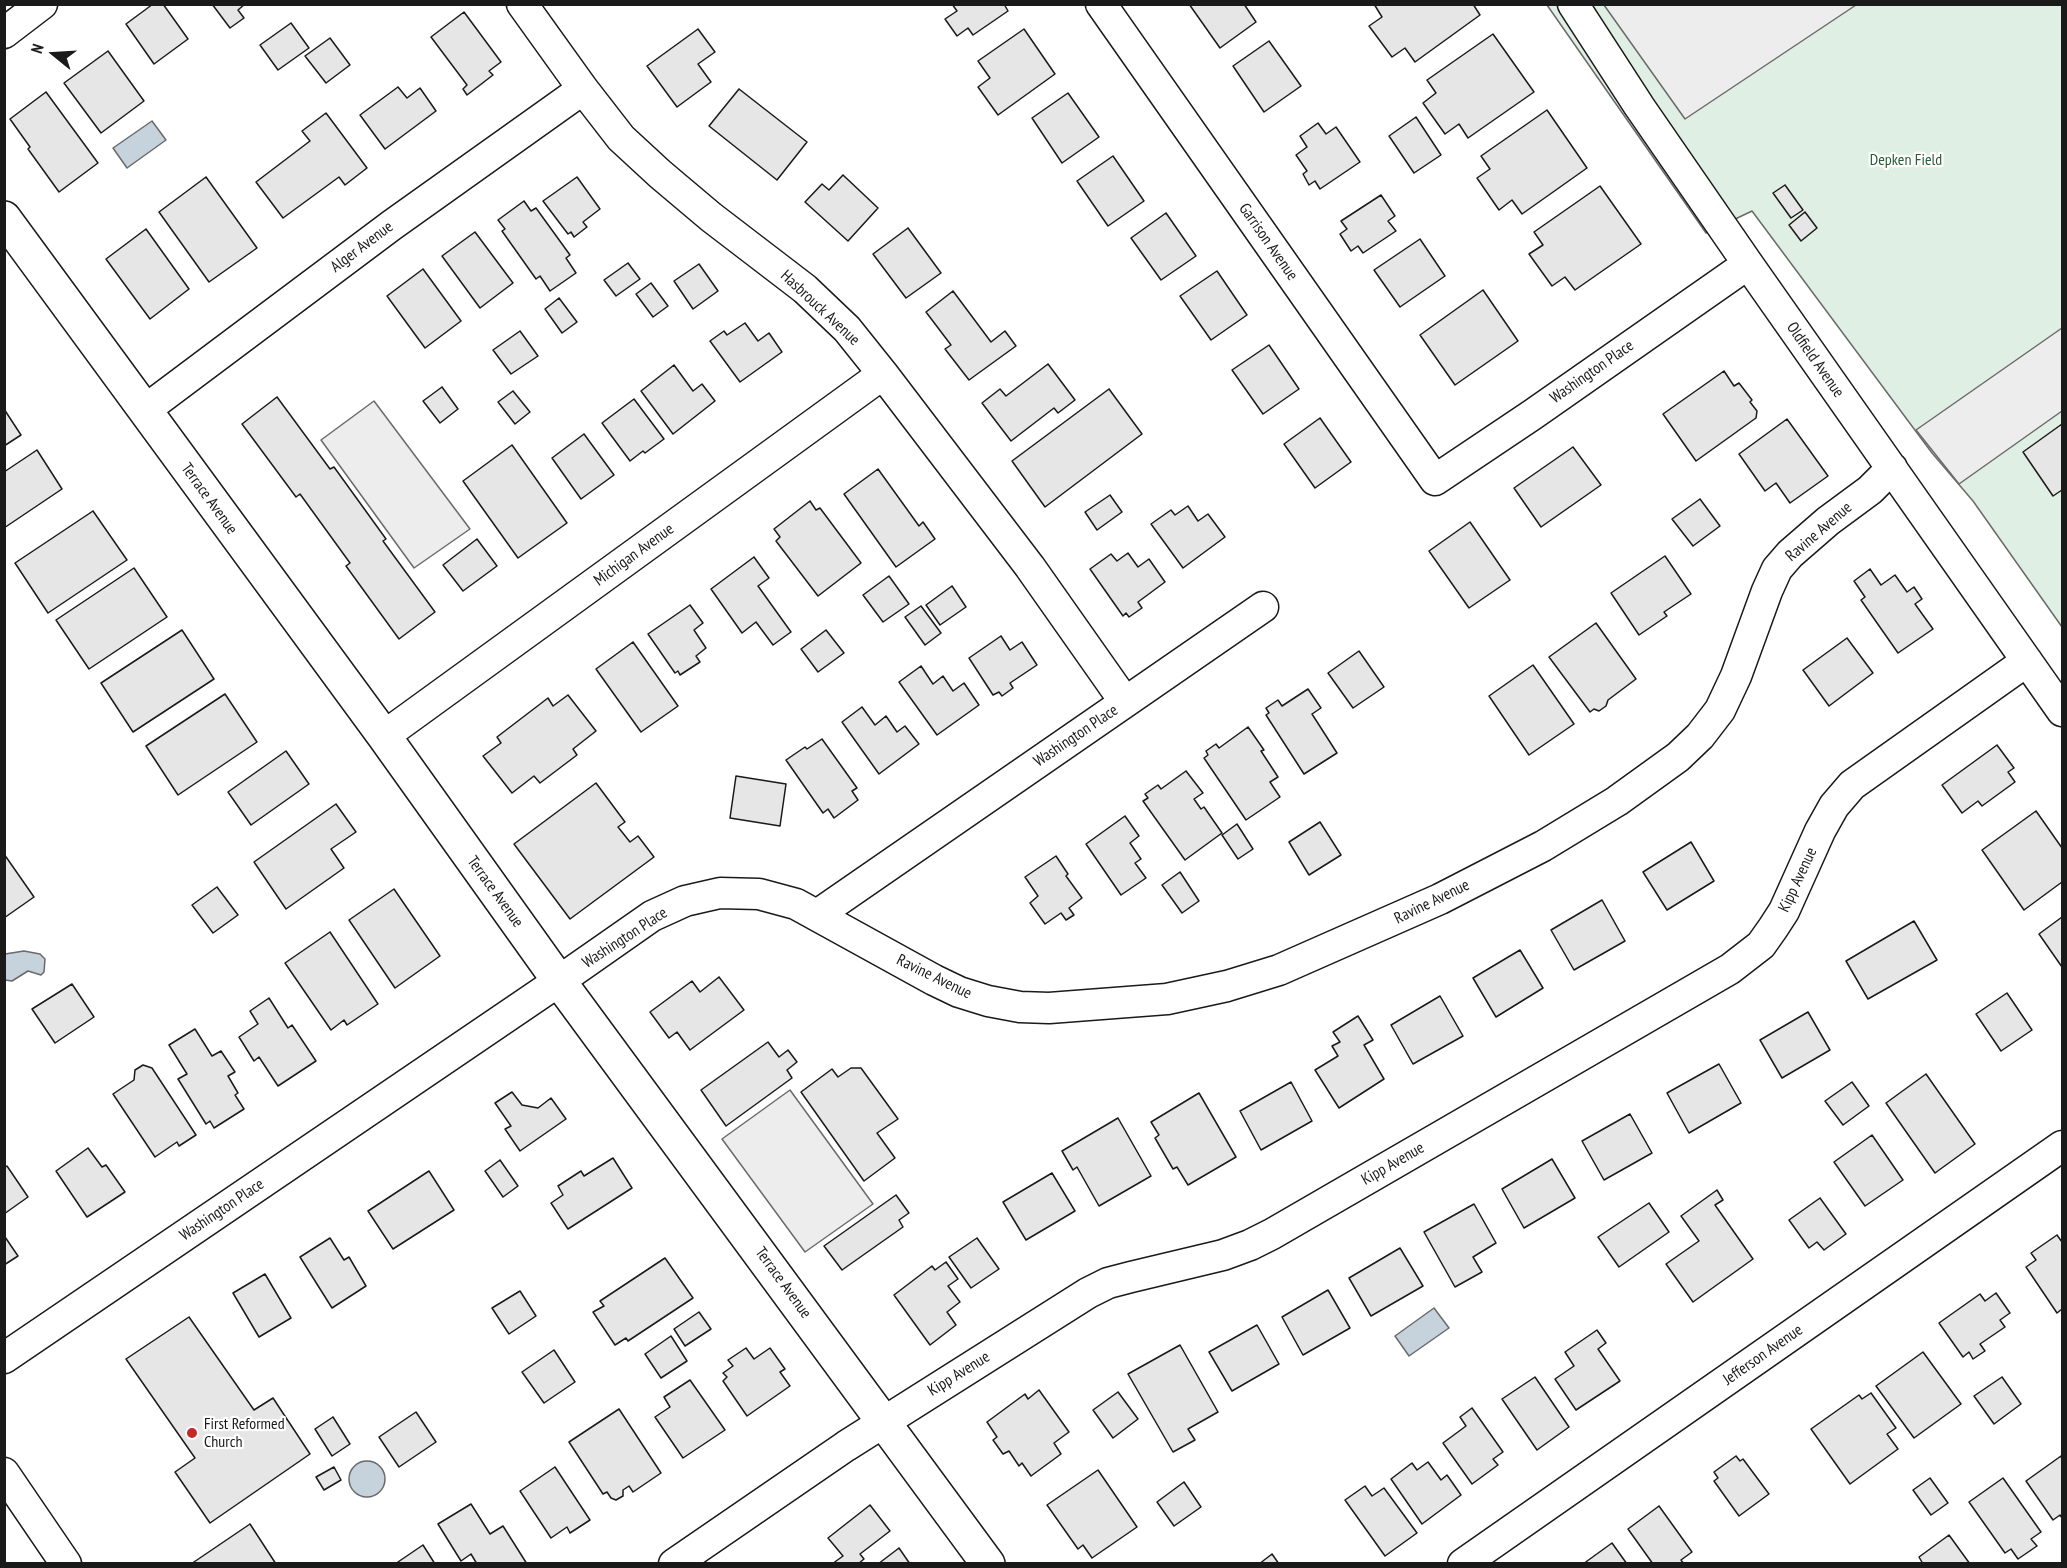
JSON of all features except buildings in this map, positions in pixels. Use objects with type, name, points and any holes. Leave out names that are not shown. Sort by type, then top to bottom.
[{"type":"main road","name":"Terrace Avenue","points":[[4,218],[384,736],[559,981],[988,1563]]},
{"type":"street","points":[[4,33],[42,4]]},
{"type":"street","name":"Hasbrouck Avenue","points":[[522,4],[583,89],[629,145],[711,217],[805,289],[847,329],[1030,567],[1125,702]]},
{"type":"street","name":"Garrison Avenue","points":[[1101,4],[1435,480]]},
{"type":"street","name":"Oldfield Avenue","points":[[1573,4],[1639,106],[1748,264],[2062,711]]},
{"type":"street","name":"Alger Avenue","points":[[145,410],[392,225],[583,89]]},
{"type":"street","name":"Washington Place","points":[[1435,480],[1748,264]]},
{"type":"street","name":"Michigan Avenue","points":[[384,736],[883,374]]},
{"type":"street","name":"Ravine Avenue","points":[[817,915],[959,992],[988,1001],[1020,1006],[1049,1008],[1167,999],[1227,986],[1279,970],[1440,899],[1543,846],[1617,801],[1678,757],[1700,736],[1720,710],[1736,676],[1777,570],[1790,554],[1828,521],[1870,490],[1892,468]]},
{"type":"street","name":"Washington Place","points":[[4,1358],[652,916],[685,901],[720,893],[759,894],[796,904],[817,915],[1263,607]]},
{"type":"street","name":"Kipp Avenue","points":[[674,1563],[846,1446],[1098,1288],[1131,1277],[1223,1255],[1272,1234],[1730,969],[1761,945],[1773,928],[1784,911],[1820,831],[1834,806],[1852,785],[2027,661]]},
{"type":"street","name":"Jefferson Avenue","points":[[1463,1563],[2062,1146]]},
{"type":"street","points":[[4,1473],[66,1563]]},
{"type":"green space","name":"Depken Field","points":[[1547,5],[2062,5],[2062,627],[1973,501],[1932,453],[1752,211],[1706,233]]},
{"type":"shaded area","points":[[1604,5],[1856,5],[1685,119]]},
{"type":"shaded area","points":[[152,121],[166,140],[127,168],[113,148]]},
{"type":"shaded area","points":[[2062,328],[2062,411],[1959,484],[1916,430]]},
{"type":"shaded area","points":[[374,401],[470,529],[414,568],[321,440]]},
{"type":"shaded area","points":[[24,951],[40,954],[45,959],[44,972],[41,975],[28,971],[12,981],[5,980],[5,954]]},
{"type":"shaded area","points":[[790,1090],[873,1204],[805,1252],[722,1139]]},
{"type":"shaded area","points":[[1434,1308],[1449,1328],[1409,1356],[1395,1336]]},
{"type":"shaded area","points":[[367,1461],[380,1466],[385,1479],[380,1492],[367,1497],[354,1492],[349,1479],[354,1466]]},
{"type":"place","name":"First Reformed Church","points":[[192,1433]]}]
